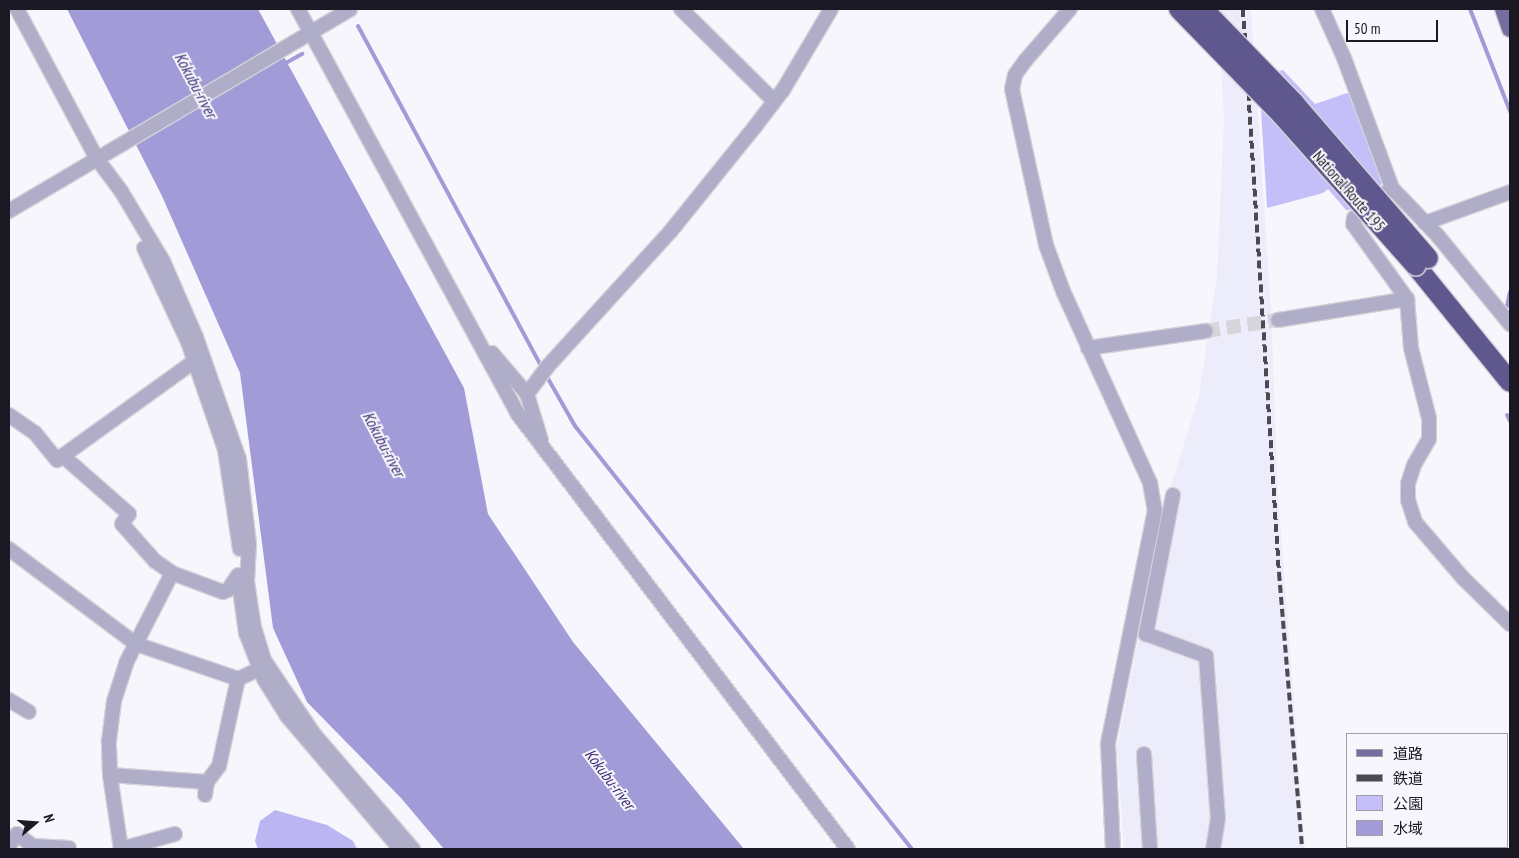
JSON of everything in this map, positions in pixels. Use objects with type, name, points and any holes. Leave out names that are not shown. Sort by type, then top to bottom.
[{"type":"highway","name":"National Route 195","points":[[1179,9],[1422,262],[1510,361]]},
{"type":"highway","name":"National Route 195","points":[[1203,9],[1294,103],[1422,262],[1510,382]]},
{"type":"main road","points":[[1503,9],[1510,29]]},
{"type":"street","points":[[17,9],[70,107]]},
{"type":"street","points":[[298,9],[307,36],[474,332],[517,413],[545,453],[848,849]]},
{"type":"street","points":[[681,9],[774,101]]},
{"type":"street","points":[[531,390],[548,366],[670,232],[774,101],[831,9]]},
{"type":"street","points":[[1070,9],[1024,60],[1015,74],[1012,90],[1046,246],[1088,348],[1150,483],[1155,510],[1108,744],[1113,849]]},
{"type":"street","points":[[1322,9],[1344,58],[1392,188],[1425,223],[1510,324]]},
{"type":"street","points":[[9,211],[307,36],[346,10]]},
{"type":"street","points":[[9,12],[35,58],[70,107],[101,156],[105,172],[121,191],[163,261],[239,458],[249,544],[247,582],[254,627],[264,660],[314,734],[413,849]]},
{"type":"street","points":[[1392,188],[1354,218],[1353,224],[1407,299],[1411,348],[1429,418],[1429,439],[1414,465],[1408,484],[1408,500],[1415,522],[1463,578],[1510,624]]},
{"type":"street","points":[[1425,223],[1510,192]]},
{"type":"street","points":[[1278,320],[1407,299]]},
{"type":"street","points":[[1088,348],[1206,331]]},
{"type":"street","points":[[474,332],[531,390],[545,453]]},
{"type":"street","points":[[192,340],[195,361],[225,450],[240,547],[238,575],[240,609],[259,670],[287,716],[400,849]]},
{"type":"street","points":[[9,415],[35,434],[57,460],[195,361]]},
{"type":"street","points":[[63,456],[129,514],[122,524],[155,561],[172,573],[223,592],[228,590],[238,575]]},
{"type":"street","points":[[1173,495],[1146,634],[1206,656],[1218,818],[1213,849]]},
{"type":"street","points":[[9,549],[136,644],[238,679],[259,670]]},
{"type":"street","points":[[172,573],[136,644],[114,701],[109,741],[110,775],[121,849],[175,834]]},
{"type":"street","points":[[110,775],[206,788],[219,766],[238,679]]},
{"type":"street","points":[[9,700],[29,712]]},
{"type":"street","points":[[1144,754],[1150,849]]},
{"type":"street","points":[[9,846],[17,834],[33,846],[69,848]]},
{"type":"shaded area","points":[[1218,9],[1251,9],[1271,311],[1278,493],[1305,849],[1124,849],[1117,748],[1162,515],[1199,395],[1217,276],[1224,119]]},
{"type":"shaded area","points":[[275,810],[327,825],[353,841],[357,849],[258,849],[255,841],[260,821]]},
{"type":"green space","points":[[1283,70],[1315,104],[1350,92],[1383,183],[1349,210],[1346,210],[1328,189],[1323,193],[1267,208],[1259,77]]},
{"type":"water","name":"Kokubu-river","points":[[67,9],[258,9],[464,388],[488,514],[573,642],[744,849],[444,849],[401,798],[307,702],[273,628],[240,373],[162,196]]},
{"type":"waterway","points":[[1470,9],[1510,111]]},
{"type":"waterway","points":[[358,26],[542,368]]},
{"type":"waterway","points":[[284,64],[302,54]]},
{"type":"waterway","points":[[1507,306],[1510,292]]},
{"type":"waterway","points":[[546,375],[575,426],[912,849]]},
{"type":"waterway","points":[[1507,415],[1510,421]]},
{"type":"tunnel","points":[[1206,331],[1278,320]]},
{"type":"railway","points":[[1243,9],[1279,573],[1302,849]]}]
